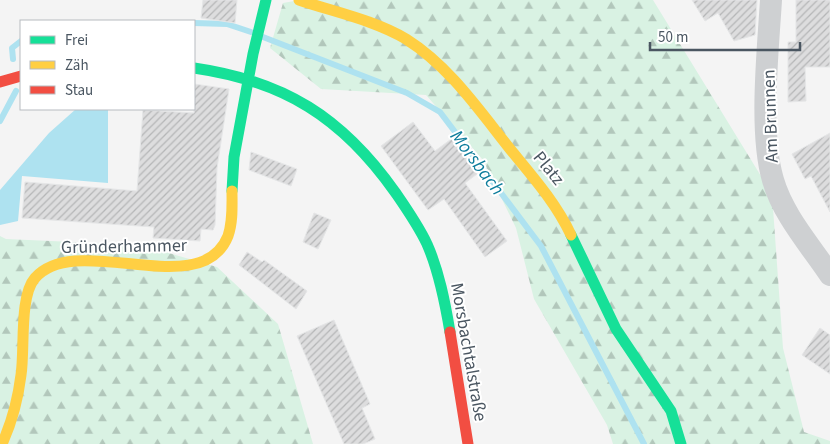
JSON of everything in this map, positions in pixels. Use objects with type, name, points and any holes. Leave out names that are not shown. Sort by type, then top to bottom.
[{"type":"street","name":"Gründerhammer","points":[[2,444],[11,422],[19,388],[28,293],[35,278],[51,264],[76,261],[161,266],[189,264],[206,259],[223,245],[234,217],[233,166],[254,45],[266,0]]},
{"type":"street","name":"Platz","points":[[299,0],[380,27],[405,39],[429,56],[469,97],[560,212],[616,329],[671,411],[682,444]]},
{"type":"street","name":"Am Brunnen","points":[[771,0],[767,147],[773,180],[784,208],[830,275]]},
{"type":"street","name":"Morsbachtalstraße","points":[[195,68],[249,78],[273,86],[339,126],[376,165],[416,222],[432,256],[447,306],[468,444]]},
{"type":"street","points":[[0,82],[20,76]]},
{"type":"green space","points":[[300,0],[653,0],[772,194],[783,348],[804,432],[830,441],[830,444],[613,444],[607,425],[534,299],[516,228],[483,160],[426,95],[321,89],[270,48],[283,3]]},
{"type":"green space","points":[[0,236],[6,239],[141,245],[217,267],[278,324],[313,444],[0,444]]},
{"type":"water","points":[[75,110],[108,110],[108,183],[22,176],[18,221],[0,225],[0,190],[49,133]]},
{"type":"building","points":[[203,0],[237,0],[235,23],[201,18]]},
{"type":"building","points":[[692,0],[757,0],[755,35],[734,41],[718,13],[705,21]]},
{"type":"building","points":[[796,0],[830,0],[830,67],[805,67],[806,101],[788,102],[788,42],[796,42]]},
{"type":"building","points":[[195,84],[229,89],[217,168],[215,225],[213,230],[201,229],[200,241],[153,238],[154,227],[22,218],[25,182],[137,191],[143,110],[194,113]]},
{"type":"building","points":[[413,122],[435,151],[454,137],[477,174],[465,183],[507,241],[485,257],[444,199],[428,210],[381,146]]},
{"type":"building","points":[[830,133],[830,212],[811,176],[805,179],[792,154]]},
{"type":"building","points":[[251,152],[297,169],[291,186],[249,170]]},
{"type":"building","points":[[314,213],[331,220],[318,249],[303,242]]},
{"type":"building","points":[[247,252],[262,262],[264,260],[307,291],[296,309],[239,265]]},
{"type":"building","points":[[334,320],[370,404],[362,408],[375,439],[363,444],[344,444],[297,336]]},
{"type":"building","points":[[820,328],[830,335],[830,374],[802,355]]},
{"type":"waterway","name":"Morsbach","points":[[195,23],[227,24],[251,32]]},
{"type":"waterway","name":"Morsbach","points":[[263,37],[407,93],[440,112],[541,246],[644,444]]},
{"type":"waterway","name":"Morsbach","points":[[13,59],[12,48],[20,42]]},
{"type":"waterway","name":"Morsbach","points":[[0,121],[16,91]]},
{"type":"traffic: fast","points":[[232,191],[234,157],[253,54],[266,0]]},
{"type":"traffic: fast","points":[[195,68],[256,82],[283,93],[332,123],[354,143],[395,192],[423,237],[438,276],[450,332]]},
{"type":"traffic: fast","points":[[571,235],[616,329],[671,411],[681,444]]},
{"type":"traffic: slow","points":[[299,0],[367,21],[394,32],[422,50],[436,62],[475,104],[535,180],[551,201],[571,235]]},
{"type":"traffic: slow","points":[[2,444],[12,419],[18,393],[22,364],[25,310],[30,286],[35,278],[54,265],[79,261],[166,267],[192,264],[214,255],[230,231],[232,191]]},
{"type":"traffic: jam","points":[[0,82],[20,76]]},
{"type":"traffic: jam","points":[[450,332],[468,444]]}]
